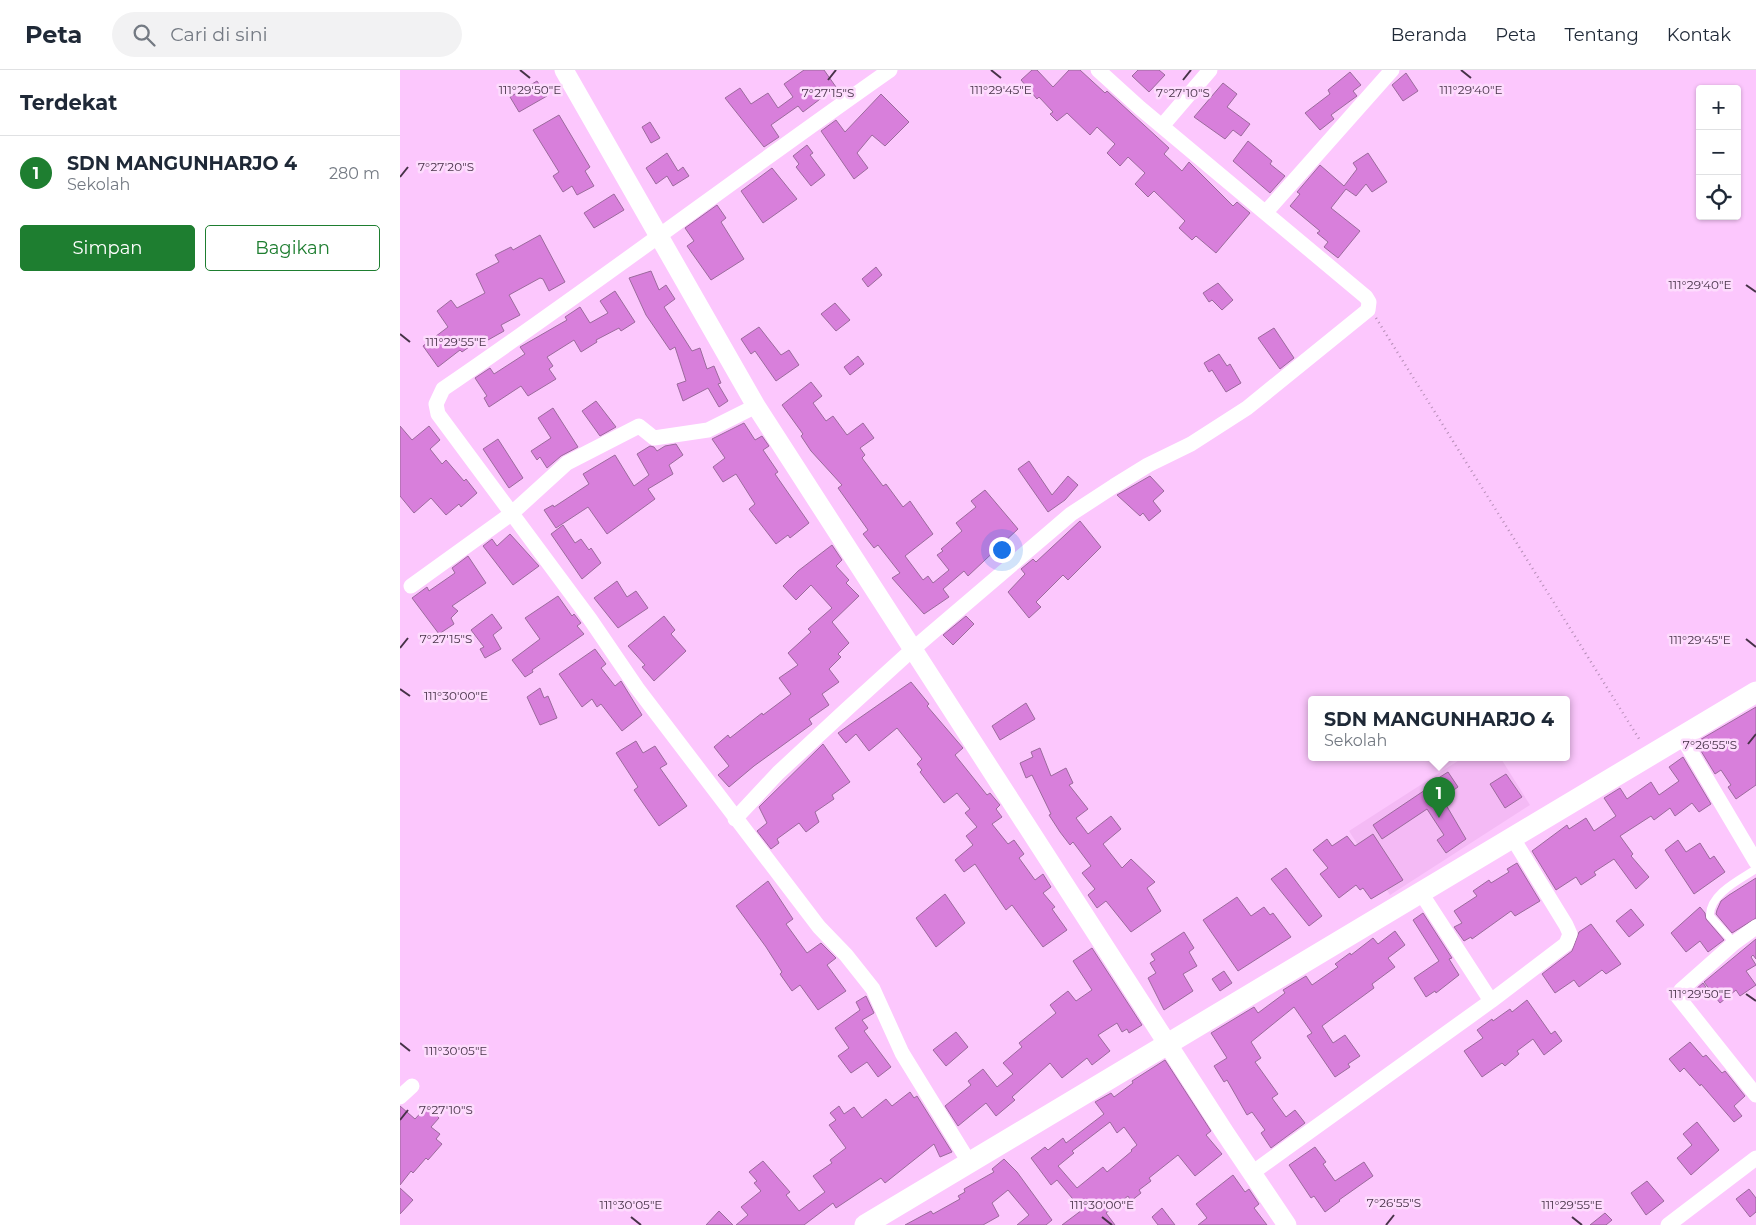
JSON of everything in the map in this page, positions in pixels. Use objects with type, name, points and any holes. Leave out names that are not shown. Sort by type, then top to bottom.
[{"type":"main road","points":[[865,1225],[1756,692]]},
{"type":"street","points":[[564,70],[756,406],[912,650],[1286,1225]]},
{"type":"street","points":[[890,70],[658,235],[533,328],[443,389],[437,397],[438,414],[735,819],[819,927],[846,955],[873,989],[902,1053],[969,1162]]},
{"type":"street","points":[[735,819],[778,773],[912,650],[1071,514],[1131,476],[1191,444],[1247,408],[1368,310],[1369,302],[1366,297],[1098,70]]},
{"type":"street","points":[[1162,126],[1210,70]]},
{"type":"street","points":[[1266,212],[1392,70]]},
{"type":"street","points":[[411,586],[511,514],[567,463],[639,426],[654,438],[708,430],[756,406]]},
{"type":"street","points":[[1682,737],[1756,862]]},
{"type":"street","points":[[1252,1173],[1491,1001],[1566,944],[1570,934],[1566,925],[1512,837]]},
{"type":"street","points":[[1421,893],[1491,1001]]},
{"type":"street","points":[[1756,927],[1734,943],[1681,990],[1678,997],[1756,1095]]},
{"type":"street","points":[[400,1097],[412,1086]]},
{"type":"street","points":[[1668,1225],[1756,1158]]},
{"type":"lane","points":[[1734,943],[1710,916],[1710,910],[1713,902],[1731,885],[1756,869]]},
{"type":"path","points":[[1368,310],[1377,320],[1650,756]]},
{"type":"shaded area","points":[[1458,761],[1502,761],[1530,805],[1390,895],[1349,831]]},
{"type":"building","points":[[804,70],[824,70],[836,87],[803,112],[798,106],[771,125],[779,137],[764,147],[725,98],[740,88],[751,104],[768,93],[778,108],[793,97],[784,84]]},
{"type":"building","points":[[1032,70],[1037,70],[1053,87],[1069,70],[1080,70],[1105,93],[1107,91],[1169,148],[1164,154],[1182,171],[1189,162],[1233,206],[1237,202],[1250,213],[1216,253],[1196,236],[1192,240],[1179,228],[1185,221],[1154,191],[1148,197],[1135,184],[1145,173],[1128,157],[1120,166],[1107,153],[1115,144],[1097,127],[1090,135],[1067,113],[1057,121],[1050,114],[1053,112],[1039,97],[1037,99],[1021,80]]},
{"type":"building","points":[[1138,70],[1159,70],[1165,75],[1149,92],[1132,76]]},
{"type":"building","points":[[1350,72],[1361,85],[1353,91],[1357,96],[1331,115],[1334,119],[1320,130],[1305,113],[1330,94],[1328,90]]},
{"type":"building","points":[[1406,73],[1418,91],[1403,101],[1392,85]]},
{"type":"building","points":[[537,81],[547,96],[519,112],[510,97]]},
{"type":"building","points":[[1223,83],[1237,94],[1227,107],[1250,124],[1241,136],[1233,130],[1225,139],[1194,117]]},
{"type":"building","points":[[881,94],[909,122],[885,146],[872,135],[857,153],[868,168],[854,179],[821,131],[836,120],[845,132]]},
{"type":"building","points":[[559,115],[590,167],[585,171],[594,186],[577,195],[572,186],[563,192],[553,176],[559,172],[533,130]]},
{"type":"building","points":[[650,122],[660,138],[651,143],[642,127]]},
{"type":"building","points":[[1248,141],[1272,161],[1270,164],[1285,176],[1270,193],[1233,161]]},
{"type":"building","points":[[807,145],[813,153],[810,155],[825,175],[811,186],[796,167],[799,164],[793,156]]},
{"type":"building","points":[[667,153],[678,171],[683,167],[689,176],[673,186],[667,176],[656,184],[646,168]]},
{"type":"building","points":[[1368,153],[1387,182],[1372,192],[1366,184],[1356,196],[1346,189],[1331,208],[1360,231],[1338,258],[1324,247],[1328,242],[1317,233],[1320,231],[1290,206],[1300,194],[1297,192],[1320,165],[1344,186],[1357,169],[1353,163]]},
{"type":"building","points":[[772,168],[797,199],[763,223],[741,191]]},
{"type":"building","points":[[614,194],[624,210],[594,228],[584,213]]},
{"type":"building","points":[[717,205],[726,218],[721,222],[744,259],[711,280],[687,246],[694,241],[685,228]]},
{"type":"building","points":[[540,235],[565,282],[549,291],[543,279],[540,278],[509,295],[520,315],[501,325],[504,331],[488,340],[486,335],[462,352],[460,350],[438,367],[423,346],[448,327],[437,311],[451,300],[457,308],[485,293],[476,274],[499,262],[495,255],[511,247],[513,250]]},
{"type":"building","points":[[876,267],[882,275],[868,287],[862,279]]},
{"type":"building","points":[[651,271],[659,290],[666,285],[675,299],[664,307],[692,351],[700,348],[707,369],[714,366],[721,383],[718,384],[728,401],[719,407],[708,388],[683,401],[677,384],[686,381],[675,347],[670,350],[646,315],[629,278]]},
{"type":"building","points":[[1218,283],[1233,300],[1222,310],[1212,300],[1209,302],[1203,293]]},
{"type":"building","points":[[615,291],[635,322],[621,331],[619,328],[596,340],[597,342],[581,352],[574,340],[547,357],[553,366],[549,369],[556,379],[528,396],[521,386],[489,407],[484,398],[487,396],[475,378],[490,368],[494,374],[525,354],[520,347],[567,320],[565,317],[580,307],[590,323],[608,313],[600,301]]},
{"type":"building","points":[[835,303],[850,320],[836,331],[821,314]]},
{"type":"building","points":[[759,327],[781,355],[789,350],[799,365],[776,381],[755,351],[751,354],[741,339]]},
{"type":"building","points":[[1274,328],[1294,358],[1280,369],[1258,338]]},
{"type":"building","points":[[1219,354],[1227,366],[1230,364],[1241,383],[1226,392],[1212,370],[1209,372],[1204,363]]},
{"type":"building","points":[[858,356],[864,364],[850,375],[844,367]]},
{"type":"building","points":[[811,382],[822,396],[813,403],[826,421],[833,416],[847,435],[863,423],[874,438],[860,448],[865,455],[862,458],[883,486],[886,484],[903,507],[910,501],[933,534],[905,556],[923,580],[928,576],[933,583],[949,570],[937,555],[943,551],[941,549],[962,531],[956,523],[976,507],[971,501],[985,490],[1018,529],[968,576],[964,571],[943,589],[949,597],[924,614],[892,578],[900,573],[878,545],[874,548],[863,534],[868,530],[838,488],[842,485],[811,451],[801,436],[803,434],[782,405]]},
{"type":"building","points":[[596,401],[616,427],[600,436],[582,411]]},
{"type":"building","points":[[553,408],[578,447],[561,456],[547,468],[540,457],[537,460],[531,451],[551,438],[538,418]]},
{"type":"building","points":[[744,423],[755,440],[762,436],[769,446],[763,450],[778,472],[775,474],[809,523],[790,538],[788,535],[776,544],[749,509],[755,504],[736,474],[723,482],[713,467],[725,458],[712,439]]},
{"type":"building","points":[[400,426],[412,440],[429,426],[440,440],[430,449],[442,464],[446,460],[464,481],[466,479],[477,493],[461,507],[459,504],[446,515],[431,498],[414,513],[400,496]]},
{"type":"building","points":[[498,439],[523,478],[509,488],[483,449]]},
{"type":"building","points":[[676,444],[683,455],[669,465],[673,474],[648,489],[655,499],[607,534],[588,507],[556,528],[544,510],[553,505],[554,507],[589,484],[583,474],[615,455],[634,486],[649,475],[637,454],[650,446],[654,447],[657,451],[665,446]]},
{"type":"building","points":[[1029,461],[1052,495],[1068,476],[1078,485],[1065,500],[1048,512],[1018,469]]},
{"type":"building","points":[[1150,476],[1164,491],[1153,501],[1161,511],[1149,521],[1143,513],[1140,516],[1117,495]]},
{"type":"building","points":[[1080,521],[1101,547],[1068,580],[1063,575],[1036,602],[1041,607],[1029,618],[1008,592],[1025,574],[1021,569],[1033,559],[1036,562]]},
{"type":"building","points":[[563,525],[575,543],[581,539],[589,550],[591,548],[601,563],[582,579],[551,534]]},
{"type":"building","points":[[510,534],[539,566],[513,585],[483,546],[492,539],[497,546]]},
{"type":"building","points":[[832,545],[842,560],[836,566],[849,580],[846,583],[859,596],[832,622],[849,643],[838,654],[841,657],[829,669],[839,682],[822,694],[829,705],[809,719],[812,724],[754,766],[729,787],[718,775],[729,766],[714,747],[728,735],[730,738],[762,713],[763,715],[791,694],[779,678],[798,665],[788,653],[811,632],[808,629],[832,608],[811,585],[796,600],[783,586],[798,571]]},
{"type":"building","points":[[468,556],[486,583],[452,606],[458,611],[451,618],[454,624],[439,634],[412,598],[427,587],[429,591],[455,573],[452,568]]},
{"type":"building","points":[[617,581],[627,597],[636,591],[648,608],[618,628],[594,598]]},
{"type":"building","points":[[558,596],[572,616],[574,614],[581,623],[577,626],[584,634],[532,670],[533,672],[525,677],[512,660],[540,639],[525,618]]},
{"type":"building","points":[[492,614],[502,628],[493,635],[501,649],[485,658],[480,649],[484,647],[471,630]]},
{"type":"building","points":[[664,616],[675,630],[671,634],[686,651],[654,681],[642,667],[645,665],[628,646]]},
{"type":"building","points":[[966,616],[974,624],[953,645],[943,635]]},
{"type":"building","points":[[595,649],[606,664],[601,668],[615,686],[621,681],[642,715],[622,731],[601,704],[597,707],[592,699],[582,707],[559,674]]},
{"type":"building","points":[[911,682],[929,704],[927,706],[963,748],[955,755],[987,795],[990,793],[1000,805],[996,809],[1002,817],[992,824],[1008,844],[1014,840],[1024,854],[1019,858],[1035,880],[1043,874],[1051,887],[1043,893],[1055,907],[1052,909],[1067,930],[1043,947],[1012,905],[1006,910],[975,864],[964,872],[955,860],[973,845],[966,836],[977,827],[965,813],[970,809],[957,793],[944,803],[920,772],[922,770],[917,764],[922,759],[897,728],[869,751],[856,734],[846,743],[838,733]]},
{"type":"building","points":[[540,688],[544,698],[548,696],[557,718],[540,725],[527,697]]},
{"type":"building","points":[[1026,703],[1035,719],[1000,740],[992,726]]},
{"type":"building","points":[[1756,707],[1756,785],[1736,799],[1728,787],[1731,785],[1721,770],[1715,774],[1698,746],[1700,745],[1698,741]]},
{"type":"building","points":[[636,741],[643,753],[655,746],[667,764],[660,768],[687,806],[659,826],[634,790],[638,787],[616,753]]},
{"type":"building","points":[[823,744],[850,782],[832,795],[834,799],[815,812],[819,822],[806,832],[799,823],[777,839],[779,843],[771,849],[757,831],[767,823],[759,807]]},
{"type":"building","points":[[1040,748],[1051,776],[1066,768],[1073,783],[1069,785],[1088,809],[1076,818],[1088,834],[1111,816],[1121,829],[1103,844],[1122,868],[1131,859],[1155,882],[1147,888],[1161,911],[1131,932],[1106,901],[1097,908],[1088,895],[1095,889],[1082,873],[1091,866],[1073,842],[1070,845],[1060,832],[1049,815],[1051,814],[1032,775],[1026,778],[1020,763],[1033,757],[1031,752]]},
{"type":"building","points":[[1683,757],[1711,804],[1699,812],[1692,803],[1675,816],[1670,808],[1654,820],[1651,816],[1620,836],[1633,854],[1631,856],[1649,877],[1636,889],[1614,859],[1594,872],[1596,875],[1581,885],[1576,877],[1556,890],[1532,851],[1567,825],[1569,829],[1586,818],[1594,831],[1616,816],[1604,798],[1620,788],[1627,799],[1651,782],[1659,795],[1679,781],[1669,767]]},
{"type":"building","points":[[1448,772],[1458,787],[1442,798],[1466,839],[1446,853],[1437,840],[1444,835],[1427,809],[1382,839],[1373,825],[1434,784],[1432,782]]},
{"type":"building","points":[[1506,774],[1522,797],[1505,808],[1490,784]]},
{"type":"building","points":[[1373,834],[1403,880],[1371,899],[1363,888],[1360,890],[1356,885],[1339,898],[1320,874],[1328,868],[1313,850],[1327,839],[1332,846],[1347,836],[1355,846]]},
{"type":"building","points":[[1678,840],[1686,852],[1700,843],[1710,859],[1714,856],[1725,872],[1694,894],[1665,850]]},
{"type":"building","points":[[1517,863],[1540,901],[1515,916],[1511,911],[1472,939],[1471,937],[1464,941],[1454,927],[1462,923],[1454,911],[1477,896],[1473,891],[1489,880],[1491,883],[1509,872],[1507,869]]},
{"type":"building","points":[[1286,868],[1322,916],[1309,926],[1271,879]]},
{"type":"building","points":[[1756,878],[1756,918],[1732,933],[1716,914],[1717,910],[1721,901]]},
{"type":"building","points":[[768,881],[793,919],[786,924],[807,953],[821,943],[836,958],[827,965],[846,991],[818,1010],[800,985],[792,991],[780,974],[782,972],[766,947],[736,906]]},
{"type":"building","points":[[945,894],[965,923],[936,947],[916,918]]},
{"type":"building","points":[[1237,897],[1251,916],[1264,907],[1270,915],[1273,913],[1291,937],[1238,971],[1203,920]]},
{"type":"building","points":[[1700,907],[1705,913],[1706,919],[1724,940],[1708,952],[1700,941],[1686,952],[1671,933]]},
{"type":"building","points":[[1631,909],[1644,925],[1629,937],[1616,921]]},
{"type":"building","points":[[1423,913],[1452,958],[1449,959],[1459,975],[1436,993],[1435,991],[1426,997],[1414,978],[1439,961],[1413,920]]},
{"type":"building","points":[[1591,924],[1621,964],[1606,974],[1602,970],[1579,987],[1574,980],[1555,993],[1542,974],[1572,951],[1579,932]]},
{"type":"building","points":[[1395,931],[1405,945],[1388,958],[1395,967],[1372,984],[1374,988],[1322,1026],[1333,1043],[1345,1035],[1360,1056],[1348,1064],[1350,1067],[1335,1077],[1307,1036],[1312,1033],[1294,1007],[1251,1042],[1261,1058],[1255,1062],[1278,1094],[1272,1098],[1286,1117],[1295,1110],[1305,1123],[1271,1148],[1261,1133],[1265,1130],[1252,1112],[1247,1115],[1227,1080],[1224,1082],[1214,1066],[1227,1058],[1211,1033],[1254,1007],[1258,1013],[1285,993],[1283,990],[1306,976],[1312,985],[1338,967],[1335,964],[1350,953],[1351,955],[1373,938],[1378,944]]},
{"type":"building","points":[[1184,932],[1194,948],[1189,952],[1197,966],[1183,974],[1193,991],[1164,1010],[1148,978],[1156,973],[1150,963],[1155,960],[1151,954]]},
{"type":"building","points":[[1756,939],[1756,959],[1753,955],[1751,957],[1756,965],[1746,971],[1756,985],[1740,996],[1736,990],[1720,1003],[1704,982]]},
{"type":"building","points":[[1092,948],[1142,1025],[1129,1033],[1127,1029],[1122,1032],[1117,1023],[1098,1035],[1110,1051],[1092,1065],[1087,1058],[1062,1078],[1050,1063],[1012,1097],[1015,1100],[996,1116],[986,1103],[958,1126],[945,1106],[971,1085],[968,1081],[983,1069],[997,1087],[1013,1074],[1003,1063],[1022,1047],[1019,1043],[1056,1013],[1050,1005],[1068,991],[1076,1001],[1092,990],[1073,961]]},
{"type":"building","points":[[1224,971],[1232,983],[1220,991],[1212,979]]},
{"type":"building","points":[[1703,983],[1706,987],[1692,999],[1689,995]]},
{"type":"building","points":[[866,996],[874,1013],[862,1020],[868,1028],[864,1031],[891,1067],[878,1077],[867,1062],[851,1073],[838,1056],[849,1048],[835,1028],[860,1010],[856,1002]]},
{"type":"building","points":[[1527,1000],[1551,1034],[1555,1031],[1562,1041],[1544,1055],[1533,1039],[1517,1051],[1519,1054],[1505,1066],[1502,1063],[1482,1077],[1464,1051],[1483,1038],[1477,1030],[1510,1009],[1512,1012]]},
{"type":"building","points":[[956,1032],[968,1047],[946,1066],[933,1050]]},
{"type":"building","points":[[1690,1042],[1703,1057],[1706,1055],[1722,1073],[1725,1071],[1745,1096],[1734,1106],[1742,1116],[1734,1122],[1701,1084],[1700,1086],[1684,1068],[1680,1072],[1669,1059]]},
{"type":"building","points":[[1165,1060],[1211,1131],[1206,1135],[1222,1154],[1195,1176],[1178,1155],[1149,1178],[1151,1181],[1139,1190],[1141,1193],[1131,1201],[1128,1196],[1106,1213],[1115,1225],[1062,1225],[1082,1210],[1057,1180],[1051,1185],[1031,1158],[1045,1147],[1048,1150],[1063,1138],[1066,1143],[1104,1114],[1095,1102],[1111,1093],[1114,1097],[1133,1083],[1132,1081]],"holes":[[[1110,1122],[1117,1133],[1124,1127],[1137,1145],[1107,1172],[1103,1167],[1077,1188],[1058,1166],[1074,1153],[1072,1151]]]},
{"type":"building","points":[[910,1092],[914,1098],[917,1096],[952,1152],[940,1157],[934,1144],[885,1183],[881,1178],[836,1208],[833,1203],[804,1225],[736,1225],[748,1215],[741,1207],[761,1191],[754,1183],[757,1181],[749,1172],[763,1161],[790,1192],[786,1195],[799,1211],[825,1192],[813,1176],[832,1163],[830,1160],[846,1148],[829,1125],[836,1120],[830,1113],[839,1106],[844,1114],[854,1107],[862,1118],[886,1099],[892,1106]]},
{"type":"building","points":[[400,1106],[415,1119],[427,1106],[439,1118],[431,1127],[440,1134],[436,1139],[442,1144],[428,1160],[426,1158],[413,1173],[411,1171],[400,1185]]},
{"type":"building","points":[[1697,1122],[1719,1150],[1691,1175],[1677,1158],[1692,1145],[1683,1134]]},
{"type":"building","points":[[1315,1147],[1326,1162],[1323,1164],[1335,1181],[1364,1162],[1373,1176],[1325,1212],[1314,1196],[1311,1198],[1289,1165]]},
{"type":"building","points":[[1004,1159],[1017,1172],[1052,1220],[1046,1225],[1017,1225],[1029,1215],[1008,1190],[992,1203],[999,1216],[983,1225],[905,1225],[931,1211],[933,1214],[960,1199],[958,1196],[965,1192],[964,1189],[994,1172],[992,1169]]},
{"type":"building","points":[[1233,1175],[1245,1192],[1249,1189],[1259,1204],[1254,1208],[1267,1225],[1198,1225],[1207,1218],[1196,1204]]},
{"type":"building","points":[[1647,1181],[1664,1201],[1646,1215],[1631,1193]]},
{"type":"building","points":[[400,1188],[413,1200],[400,1214]]},
{"type":"building","points":[[1749,1189],[1756,1198],[1756,1212],[1750,1217],[1736,1199]]},
{"type":"building","points":[[1162,1208],[1175,1225],[1158,1225],[1152,1217]]},
{"type":"building","points":[[719,1211],[733,1225],[706,1225]]},
{"type":"building","points":[[1605,1213],[1612,1220],[1606,1225],[1590,1225]]},
{"type":"place","name":"SDN MANGUNHARJO 4","points":[[1439,818]]}]
